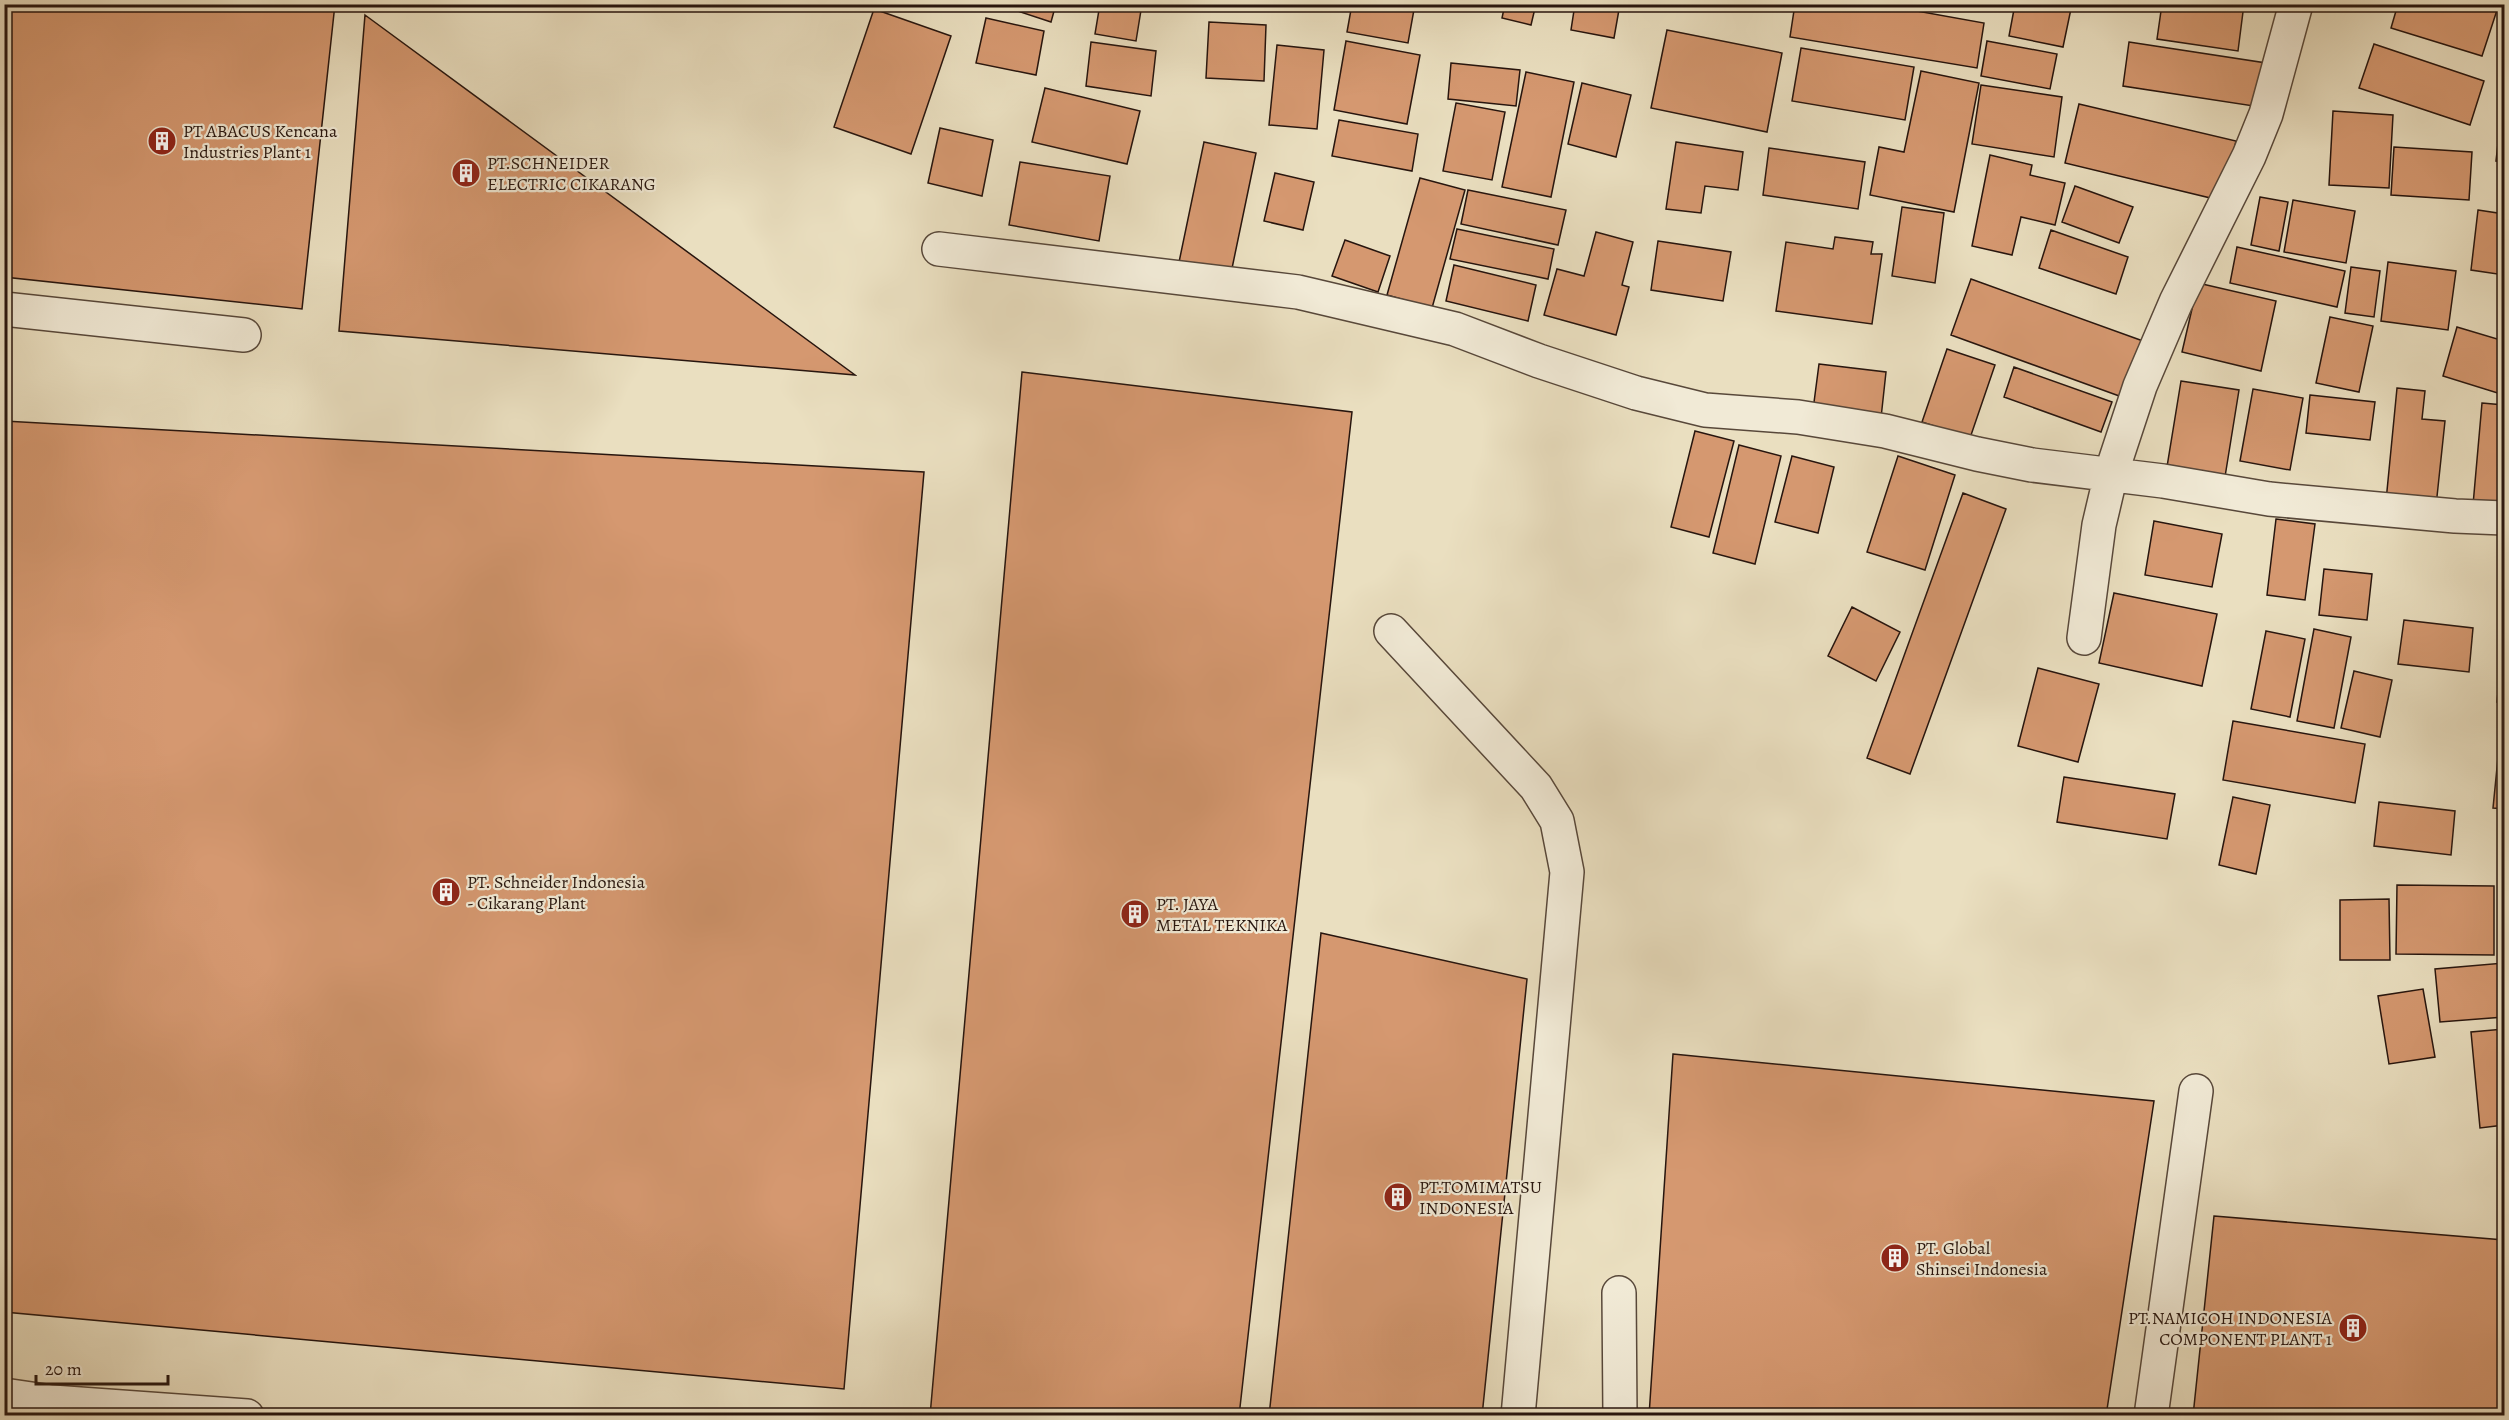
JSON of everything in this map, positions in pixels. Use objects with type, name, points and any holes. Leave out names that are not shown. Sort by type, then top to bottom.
[{"type":"street","points":[[2084,638],[2099,525],[2111,474],[2140,386],[2176,302],[2230,196],[2266,114],[2296,4]]},
{"type":"street","points":[[939,249],[1298,292],[1455,329],[1539,361],[1636,393],[1695,408],[1798,417],[1852,426],[2021,463],[2350,508],[2505,518]]},
{"type":"street","points":[[4,309],[244,335]]},
{"type":"street","points":[[1391,631],[1536,787],[1557,821],[1567,872],[1518,1416]]},
{"type":"street","points":[[2151,1416],[2196,1091]]},
{"type":"street","points":[[1619,1293],[1620,1416]]},
{"type":"street","points":[[4,1395],[52,1409],[247,1416]]},
{"type":"building","name":"PT ABACUS Kencana Industries Plant 1","points":[[4,4],[335,4],[302,309],[4,277]]},
{"type":"building","points":[[996,4],[1056,4],[1051,22]]},
{"type":"building","points":[[1100,4],[1142,4],[1136,41],[1095,34]]},
{"type":"building","points":[[1352,4],[1415,4],[1408,43],[1347,32]]},
{"type":"building","points":[[1505,4],[1536,4],[1531,25],[1502,18]]},
{"type":"building","points":[[1575,4],[1620,4],[1614,38],[1571,30]]},
{"type":"building","points":[[1795,4],[1878,4],[1984,23],[1977,68],[1790,37]]},
{"type":"building","points":[[1958,4],[1994,4],[1993,11]]},
{"type":"building","points":[[2015,4],[2072,4],[2063,47],[2009,36]]},
{"type":"building","points":[[2162,4],[2244,4],[2238,51],[2157,39]]},
{"type":"building","points":[[2398,4],[2499,4],[2482,56],[2391,28]]},
{"type":"building","points":[[874,9],[951,36],[911,154],[834,127]]},
{"type":"building","name":"PT.SCHNEIDER ELECTRIC CIKARANG","points":[[365,15],[855,375],[339,331]]},
{"type":"building","points":[[986,18],[1044,31],[1036,75],[976,63]]},
{"type":"building","points":[[1209,22],[1266,25],[1264,81],[1206,78]]},
{"type":"building","points":[[1667,30],[1782,53],[1767,132],[1651,108]]},
{"type":"building","points":[[1346,41],[1420,55],[1407,124],[1334,110]]},
{"type":"building","points":[[1987,41],[2057,54],[2050,89],[1981,76]]},
{"type":"building","points":[[1091,42],[1156,51],[1151,96],[1086,86]]},
{"type":"building","points":[[2129,42],[2266,63],[2260,107],[2123,86]]},
{"type":"building","points":[[2374,44],[2484,81],[2470,125],[2359,88]]},
{"type":"building","points":[[1277,45],[1324,50],[1317,129],[1269,125]]},
{"type":"building","points":[[1801,48],[1914,67],[1905,120],[1792,101]]},
{"type":"building","points":[[1451,63],[1520,70],[1516,106],[1448,99]]},
{"type":"building","points":[[1921,71],[1979,83],[1954,212],[1870,195],[1879,147],[1904,152]]},
{"type":"building","points":[[1526,72],[1574,82],[1551,197],[1502,187]]},
{"type":"building","points":[[1582,83],[1631,95],[1616,157],[1568,144]]},
{"type":"building","points":[[1981,85],[2062,97],[2054,157],[1972,144]]},
{"type":"building","points":[[1045,88],[1140,111],[1127,164],[1032,142]]},
{"type":"building","points":[[1456,103],[1505,112],[1492,180],[1443,171]]},
{"type":"building","points":[[2079,104],[2236,141],[2223,201],[2065,163]]},
{"type":"building","points":[[2333,111],[2393,115],[2389,188],[2329,185]]},
{"type":"building","points":[[1339,120],[1418,134],[1412,171],[1332,156]]},
{"type":"building","points":[[2500,126],[2504,126],[2504,162],[2496,161]]},
{"type":"building","points":[[940,128],[993,140],[982,196],[928,183]]},
{"type":"building","points":[[1204,142],[1256,153],[1230,278],[1178,267]]},
{"type":"building","points":[[1676,142],[1743,152],[1738,190],[1705,186],[1701,213],[1666,209]]},
{"type":"building","points":[[2394,147],[2472,152],[2469,200],[2391,195]]},
{"type":"building","points":[[1769,148],[1865,162],[1858,209],[1763,195]]},
{"type":"building","points":[[1990,155],[2032,165],[2030,175],[2065,183],[2055,225],[2021,217],[2012,255],[1972,246]]},
{"type":"building","points":[[1020,162],[1110,176],[1099,241],[1009,225]]},
{"type":"building","points":[[1275,173],[1314,182],[1303,230],[1264,221]]},
{"type":"building","points":[[1420,178],[1465,190],[1432,308],[1387,295]]},
{"type":"building","points":[[2075,186],[2133,207],[2119,243],[2062,222]]},
{"type":"building","points":[[1468,190],[1566,210],[1558,245],[1461,224]]},
{"type":"building","points":[[2260,197],[2288,202],[2279,251],[2251,245]]},
{"type":"building","points":[[2293,200],[2355,211],[2346,263],[2284,252]]},
{"type":"building","points":[[1902,207],[1944,213],[1935,283],[1892,276]]},
{"type":"building","points":[[2478,210],[2504,214],[2504,275],[2471,270]]},
{"type":"building","points":[[1457,229],[1554,249],[1548,279],[1450,259]]},
{"type":"building","points":[[2051,230],[2128,257],[2116,294],[2039,268]]},
{"type":"building","points":[[1596,232],[1633,242],[1622,285],[1629,287],[1616,335],[1544,315],[1557,269],[1584,276]]},
{"type":"building","points":[[1835,237],[1873,242],[1871,254],[1882,254],[1872,324],[1776,311],[1786,242],[1833,249]]},
{"type":"building","points":[[1345,240],[1390,256],[1378,292],[1332,276]]},
{"type":"building","points":[[1658,241],[1731,252],[1723,301],[1651,290]]},
{"type":"building","points":[[2237,247],[2345,271],[2337,307],[2230,283]]},
{"type":"building","points":[[2388,262],[2456,271],[2448,330],[2381,321]]},
{"type":"building","points":[[1454,265],[1536,285],[1528,321],[1446,301]]},
{"type":"building","points":[[2351,267],[2380,271],[2374,317],[2345,313]]},
{"type":"building","points":[[1971,279],[2143,341],[2122,397],[1951,335]]},
{"type":"building","points":[[2198,283],[2276,301],[2261,371],[2182,352]]},
{"type":"building","points":[[2330,317],[2373,326],[2359,392],[2316,383]]},
{"type":"building","points":[[2457,327],[2504,341],[2504,395],[2443,376]]},
{"type":"building","points":[[1947,349],[1995,365],[1970,438],[1922,422]]},
{"type":"building","points":[[1819,364],[1886,372],[1881,418],[1813,410]]},
{"type":"building","points":[[2014,367],[2112,402],[2101,432],[2004,397]]},
{"type":"building","name":"PT. JAYA METAL TEKNIKA","points":[[1022,372],[1352,412],[1239,1416],[930,1416]]},
{"type":"building","points":[[2181,381],[2239,390],[2224,483],[2166,473]]},
{"type":"building","points":[[2397,388],[2425,391],[2422,419],[2445,421],[2436,506],[2386,501]]},
{"type":"building","points":[[2253,389],[2303,398],[2290,470],[2240,461]]},
{"type":"building","points":[[2310,395],[2375,402],[2370,440],[2306,433]]},
{"type":"building","points":[[2482,403],[2504,405],[2504,507],[2473,505]]},
{"type":"building","name":"PT. Schneider Indonesia - Cikarang Plant","points":[[4,421],[924,472],[844,1389],[4,1312]]},
{"type":"building","points":[[1695,431],[1734,441],[1709,537],[1671,527]]},
{"type":"building","points":[[1739,445],[1781,456],[1755,564],[1713,553]]},
{"type":"building","points":[[1792,456],[1834,467],[1818,533],[1775,522]]},
{"type":"building","points":[[1898,456],[1955,475],[1925,570],[1867,552]]},
{"type":"building","points":[[1963,493],[2006,509],[1910,774],[1867,758]]},
{"type":"building","points":[[2276,519],[2315,524],[2305,600],[2267,595]]},
{"type":"building","points":[[2154,521],[2222,534],[2212,587],[2145,575]]},
{"type":"building","points":[[2324,569],[2372,574],[2367,620],[2319,615]]},
{"type":"building","points":[[2114,593],[2217,614],[2202,686],[2099,663]]},
{"type":"building","points":[[1852,607],[1900,632],[1876,681],[1828,656]]},
{"type":"building","points":[[2404,620],[2473,628],[2469,672],[2398,664]]},
{"type":"building","points":[[2314,629],[2351,637],[2334,728],[2297,721]]},
{"type":"building","points":[[2266,631],[2305,639],[2290,717],[2251,709]]},
{"type":"building","points":[[2504,641],[2504,703],[2497,702]]},
{"type":"building","points":[[2038,668],[2099,684],[2078,762],[2018,746]]},
{"type":"building","points":[[2354,671],[2392,680],[2380,737],[2341,728]]},
{"type":"building","points":[[2502,717],[2504,718],[2504,809],[2493,808]]},
{"type":"building","points":[[2233,721],[2365,744],[2355,803],[2223,780]]},
{"type":"building","points":[[2064,777],[2175,794],[2167,839],[2057,822]]},
{"type":"building","points":[[2233,797],[2270,805],[2256,874],[2219,865]]},
{"type":"building","points":[[2379,802],[2455,811],[2451,855],[2374,846]]},
{"type":"building","points":[[2397,885],[2494,886],[2494,955],[2396,954]]},
{"type":"building","points":[[2389,899],[2390,960],[2340,960],[2340,900]]},
{"type":"building","name":"PT.TOMIMATSU INDONESIA","points":[[1321,933],[1527,979],[1482,1416],[1269,1416]]},
{"type":"building","points":[[2504,963],[2504,1017],[2440,1022],[2435,969]]},
{"type":"building","points":[[2423,989],[2435,1057],[2389,1064],[2378,996]]},
{"type":"building","points":[[2504,1029],[2504,1125],[2480,1128],[2471,1032]]},
{"type":"building","name":"PT. Global Shinsei Indonesia","points":[[1673,1054],[2154,1101],[2106,1416],[1649,1416]]},
{"type":"building","name":"PT.NAMICOH INDONESIA COMPONENT PLANT 1","points":[[2214,1216],[2504,1240],[2504,1416],[2193,1416]]},
{"type":"place","name":"PT ABACUS Kencana Industries Plant 1","points":[[162,141]]},
{"type":"place","name":"PT.SCHNEIDER ELECTRIC CIKARANG","points":[[466,173]]},
{"type":"place","name":"PT. Schneider Indonesia - Cikarang Plant","points":[[446,892]]},
{"type":"place","name":"PT. JAYA METAL TEKNIKA","points":[[1135,914]]},
{"type":"place","name":"PT.TOMIMATSU INDONESIA","points":[[1398,1197]]},
{"type":"place","name":"PT. Global Shinsei Indonesia","points":[[1895,1258]]},
{"type":"place","name":"PT.NAMICOH INDONESIA COMPONENT PLANT 1","points":[[2353,1328]]}]
